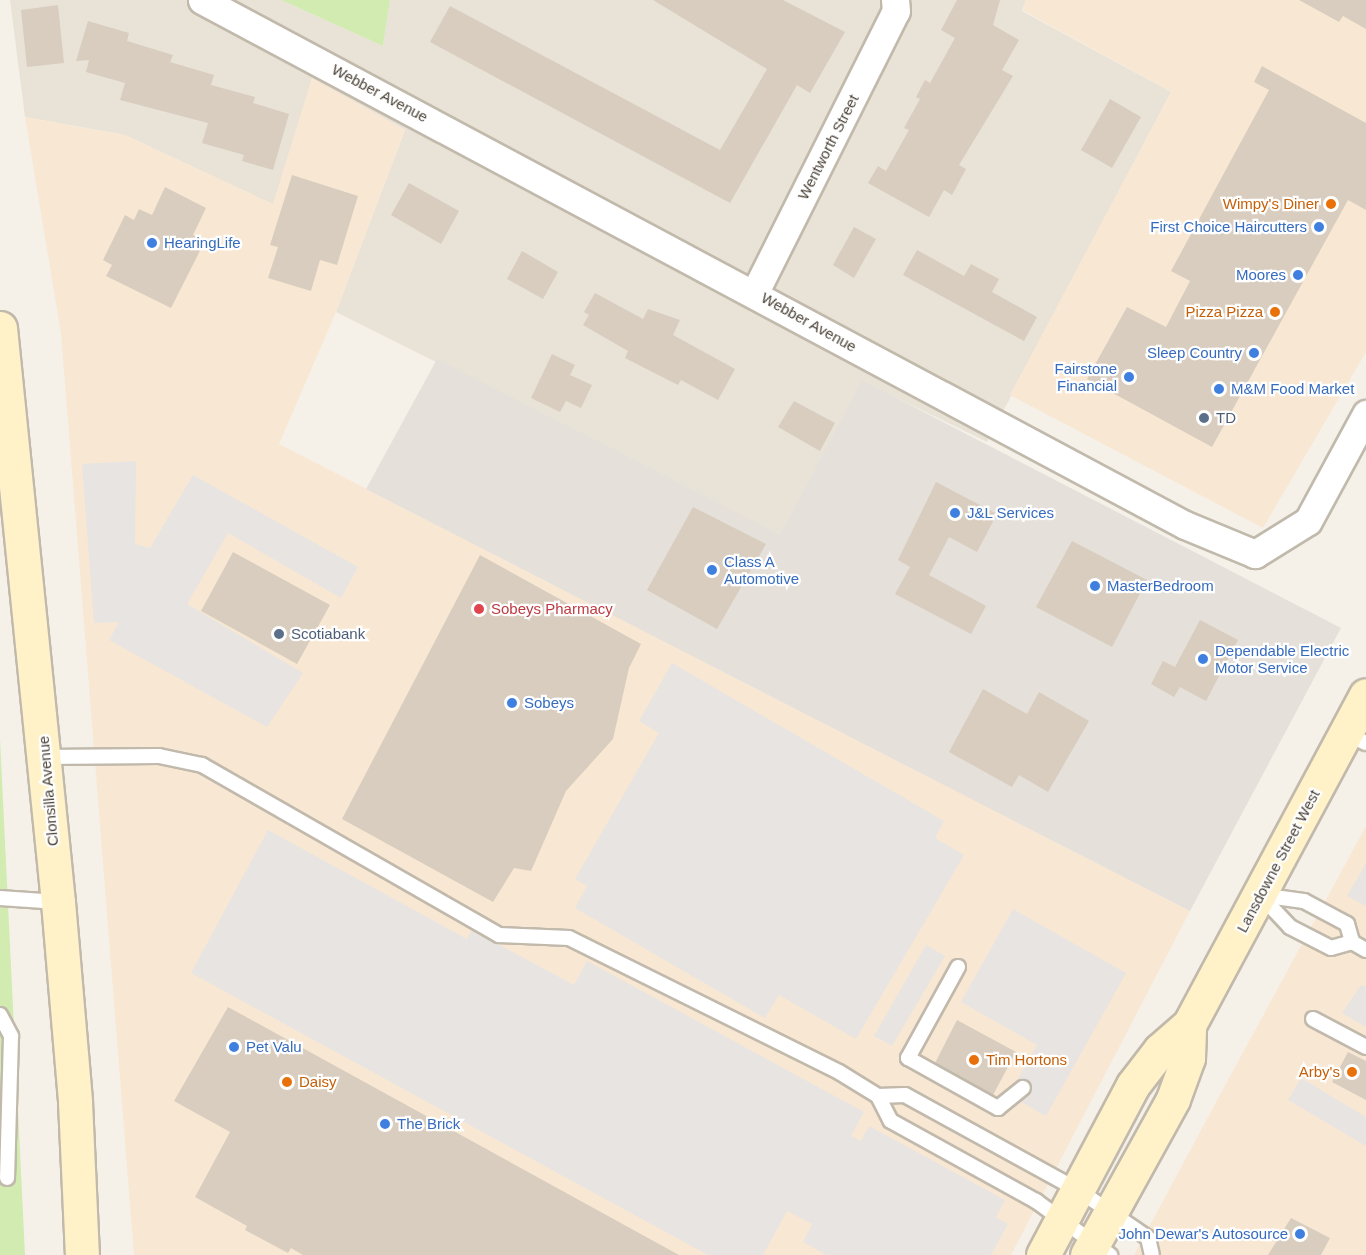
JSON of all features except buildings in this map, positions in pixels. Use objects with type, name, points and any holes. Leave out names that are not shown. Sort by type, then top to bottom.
[{"type":"main road","name":"Clonsilla Avenue","points":[[0,328],[58,902],[75,1102],[82,1255]]},
{"type":"main road","name":"Lansdowne Street West","points":[[1043,1255],[1133,1085],[1160,1050],[1189,1025],[1260,895],[1356,738],[1366,695]]},
{"type":"main road","name":"Lansdowne Street West","points":[[1097,1251],[1111,1212],[1173,1099],[1188,1058],[1189,1025]]},
{"type":"street","name":"Webber Avenue","points":[[202,0],[754,292],[1185,525],[1255,554],[1308,520],[1366,414]]},
{"type":"street","name":"Wentworth Street","points":[[754,292],[896,11],[896,0]]},
{"type":"lane","points":[[45,757],[159,756],[202,765],[499,935],[569,938],[839,1072],[878,1096],[891,1120],[1036,1201],[1097,1251]]},
{"type":"lane","points":[[1260,895],[1290,927],[1331,948],[1352,942]]},
{"type":"lane","points":[[1260,895],[1304,902],[1347,924],[1352,942],[1366,950]]},
{"type":"lane","points":[[0,897],[58,902]]},
{"type":"lane","points":[[958,967],[908,1058],[998,1108],[1023,1088]]},
{"type":"lane","points":[[0,1015],[11,1036],[7,1178]]},
{"type":"lane","points":[[1313,1020],[1366,1047]]},
{"type":"lane","points":[[878,1096],[905,1095],[1078,1190],[1148,1238],[1152,1255]]},
{"type":"shaded area","points":[[10,0],[281,0],[383,46],[390,0],[1026,0],[1022,11],[1171,92],[987,442],[862,381],[780,534],[336,312],[405,130],[312,79],[274,205],[125,135],[25,117]]},
{"type":"shaded area","points":[[1026,0],[1366,0],[1366,352],[1263,528],[1010,395],[1171,92],[1022,10]]},
{"type":"shaded area","points":[[312,78],[405,130],[336,312],[279,444],[1190,911],[1011,1255],[134,1255],[61,333],[25,117],[125,135],[273,204]]},
{"type":"shaded area","points":[[437,359],[780,534],[862,380],[1341,628],[1190,911],[366,489]]},
{"type":"shaded area","points":[[136,461],[135,544],[150,548],[193,475],[358,567],[341,598],[228,533],[187,604],[303,673],[267,727],[109,640],[119,622],[94,623],[82,464]]},
{"type":"shaded area","points":[[672,663],[944,821],[935,838],[964,855],[856,1039],[779,995],[765,1018],[575,908],[587,886],[575,879],[659,733],[639,721]]},
{"type":"shaded area","points":[[1366,826],[1366,1255],[1134,1255],[1215,1104]]},
{"type":"shaded area","points":[[268,830],[467,939],[472,930],[574,985],[587,961],[864,1112],[851,1136],[861,1141],[869,1126],[1005,1200],[996,1217],[1008,1224],[991,1255],[826,1255],[803,1242],[812,1224],[787,1211],[763,1255],[708,1255],[191,973]]},
{"type":"shaded area","points":[[1366,863],[1366,906],[1347,896]]},
{"type":"shaded area","points":[[1013,909],[1126,973],[1046,1116],[1009,1095],[1037,1045],[961,1002]]},
{"type":"shaded area","points":[[926,945],[945,956],[892,1046],[874,1036]]},
{"type":"shaded area","points":[[1361,985],[1366,987],[1366,1027],[1342,1013]]},
{"type":"shaded area","points":[[1301,1078],[1366,1117],[1366,1146],[1288,1100]]},
{"type":"green space","points":[[281,0],[390,0],[383,46]]},
{"type":"green space","points":[[0,739],[25,1255],[0,1255]]},
{"type":"place","name":"Wimpy's Diner","points":[[1331,204]]},
{"type":"place","name":"First Choice Haircutters","points":[[1319,227]]},
{"type":"place","name":"HearingLife","points":[[152,243]]},
{"type":"place","name":"Moores","points":[[1298,275]]},
{"type":"place","name":"Pizza Pizza","points":[[1275,312]]},
{"type":"place","name":"Sleep Country","points":[[1254,353]]},
{"type":"place","name":"Fairstone Financial","points":[[1129,377]]},
{"type":"place","name":"M&M Food Market","points":[[1219,389]]},
{"type":"place","name":"TD","points":[[1204,418]]},
{"type":"place","name":"J&L Services","points":[[955,513]]},
{"type":"place","name":"Class A Automotive","points":[[712,570]]},
{"type":"place","name":"MasterBedroom","points":[[1095,586]]},
{"type":"place","name":"Sobeys Pharmacy","points":[[479,609]]},
{"type":"place","name":"Scotiabank","points":[[279,634]]},
{"type":"place","name":"Dependable Electric Motor Service","points":[[1203,659]]},
{"type":"place","name":"Sobeys","points":[[512,703]]},
{"type":"place","name":"Pet Valu","points":[[234,1047]]},
{"type":"place","name":"Tim Hortons","points":[[974,1060]]},
{"type":"place","name":"Arby's","points":[[1352,1072]]},
{"type":"place","name":"Daisy","points":[[287,1082]]},
{"type":"place","name":"The Brick","points":[[385,1124]]},
{"type":"place","name":"John Dewar's Autosource","points":[[1300,1234]]}]
